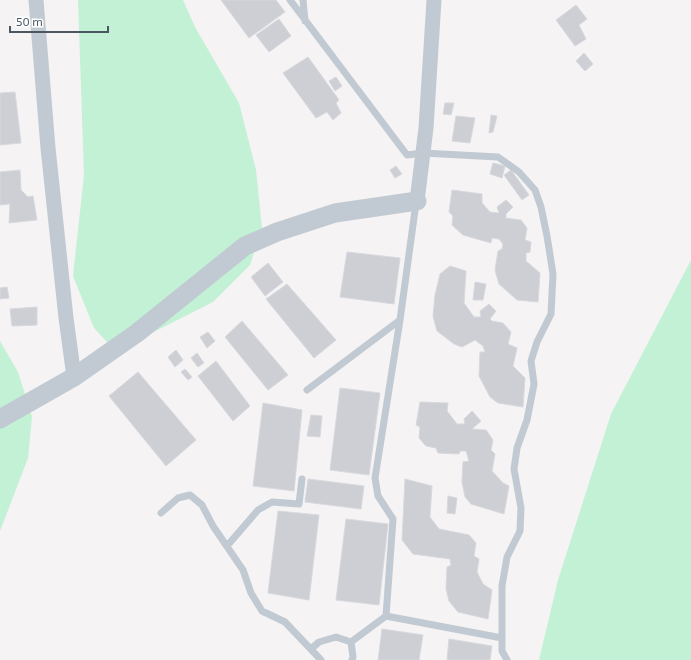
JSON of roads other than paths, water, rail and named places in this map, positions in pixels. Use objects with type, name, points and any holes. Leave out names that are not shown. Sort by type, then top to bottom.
[{"type":"street","points":[[36,0],[48,148],[66,318],[74,377]]},
{"type":"street","points":[[0,419],[74,377],[137,333],[245,246],[277,232],[335,214],[417,201],[426,128],[434,0]]},
{"type":"lane","points":[[290,0],[407,155],[423,153],[498,157],[519,172],[535,190],[540,207],[553,274],[551,314],[537,342],[531,361],[534,384],[527,420],[517,448],[514,469],[521,508],[520,531],[507,557],[502,586],[502,651],[507,660]]},
{"type":"lane","points":[[303,0],[306,21]]},
{"type":"lane","points":[[386,616],[393,519],[378,496],[376,478],[417,201]]},
{"type":"lane","points":[[307,390],[400,320]]},
{"type":"lane","points":[[227,546],[258,510],[272,502],[299,504],[302,479]]},
{"type":"lane","points":[[161,513],[178,498],[190,495],[202,505],[213,526],[243,570],[250,593],[262,611],[285,622],[321,660]]},
{"type":"lane","points":[[351,642],[386,616],[502,638]]},
{"type":"lane","points":[[311,649],[319,642],[336,637],[351,642]]},
{"type":"lane","points":[[351,642],[352,660]]}]
